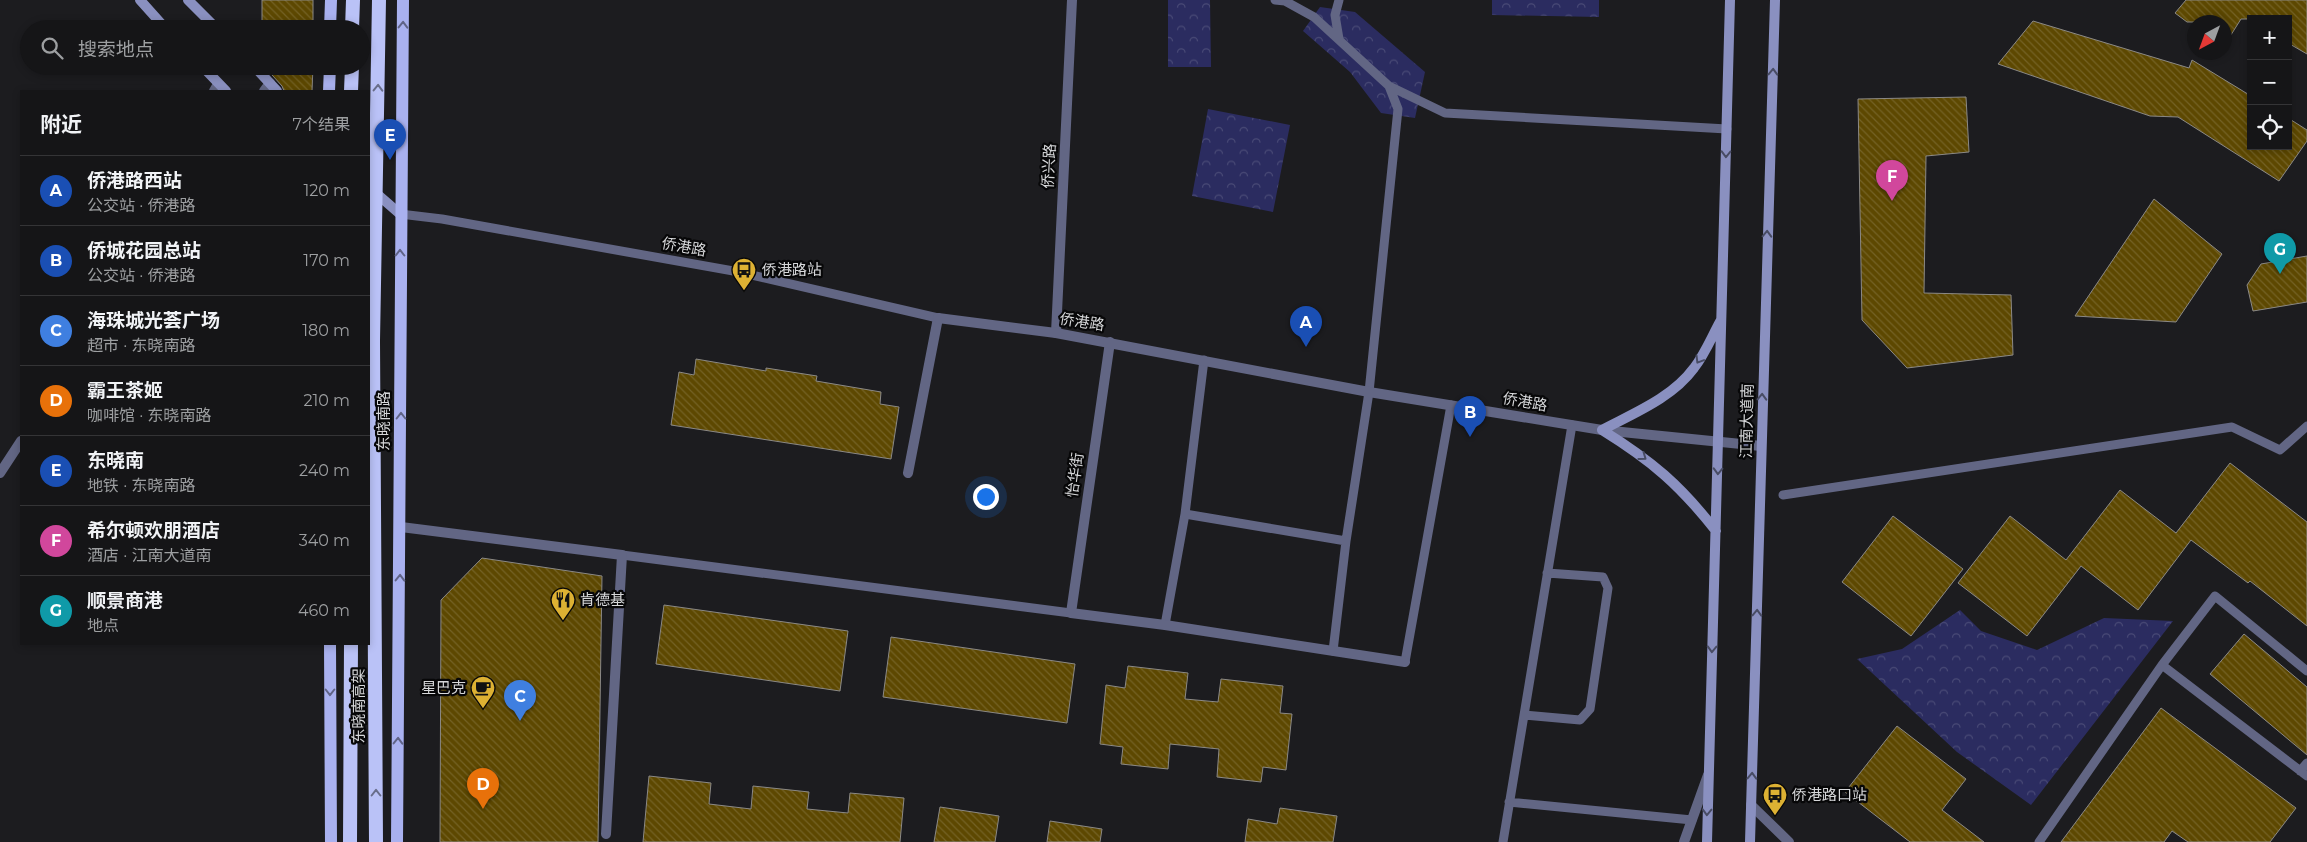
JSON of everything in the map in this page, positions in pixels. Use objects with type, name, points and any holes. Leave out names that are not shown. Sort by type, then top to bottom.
[{"type":"highway","points":[[352,20],[353,0]]},
{"type":"highway","name":"东晓南高架","points":[[376,842],[373,341],[379,0]]},
{"type":"highway","points":[[352,75],[352,90]]},
{"type":"highway","name":"东晓南高架","points":[[350,842],[352,645]]},
{"type":"main road","points":[[140,0],[158,20]]},
{"type":"main road","points":[[188,0],[208,20]]},
{"type":"main road","points":[[331,0],[331,20]]},
{"type":"main road","name":"东晓南路","points":[[397,842],[401,527],[400,214],[403,0]]},
{"type":"main road","name":"江南大道南","points":[[1706,842],[1719,442],[1730,0]]},
{"type":"main road","name":"江南大道南","points":[[1750,842],[1775,0]]},
{"type":"main road","points":[[209,75],[219,89]]},
{"type":"main road","points":[[260,75],[270,89]]},
{"type":"main road","points":[[329,90],[330,75]]},
{"type":"main road","points":[[370,188],[400,214]]},
{"type":"main road","points":[[370,204],[400,214]]},
{"type":"main road","points":[[1716,531],[1694,503],[1668,477],[1632,449],[1602,430],[1658,399],[1680,384],[1695,367],[1722,318]]},
{"type":"main road","points":[[330,645],[331,842]]},
{"type":"street","name":"侨兴路","points":[[1056,333],[1072,0]]},
{"type":"street","name":"侨港路","points":[[938,318],[1110,342],[1369,392],[1602,430],[1761,446]]},
{"type":"street","points":[[908,473],[938,318]]},
{"type":"street","name":"怡华街","points":[[1071,612],[1110,342]]},
{"type":"street","points":[[0,473],[20,443]]},
{"type":"street","points":[[401,527],[622,555],[606,834]]},
{"type":"street","points":[[1071,612],[1405,662]]},
{"type":"street","points":[[1684,842],[1708,774]]},
{"type":"street","points":[[1751,805],[1789,842]]},
{"type":"lane","points":[[1275,0],[1285,1],[1314,17],[1389,86],[1445,113],[1727,128]]},
{"type":"lane","points":[[1339,0],[1335,14],[1339,40]]},
{"type":"lane","points":[[1333,651],[1346,541],[1369,392],[1398,109],[1389,86]]},
{"type":"lane","name":"侨港路","points":[[400,214],[442,219],[739,272],[938,318]]},
{"type":"lane","points":[[1165,625],[1185,514],[1204,360]]},
{"type":"lane","points":[[1405,662],[1451,405]]},
{"type":"lane","points":[[1503,842],[1572,425]]},
{"type":"lane","points":[[1783,496],[2232,427],[2280,450],[2307,426]]},
{"type":"lane","points":[[1185,514],[1346,541]]},
{"type":"lane","points":[[622,555],[1071,612]]},
{"type":"lane","points":[[1524,715],[1580,720],[1590,708],[1608,588],[1603,577],[1547,573]]},
{"type":"lane","points":[[2039,842],[2162,665],[2215,596],[2307,670]]},
{"type":"lane","points":[[2162,665],[2304,774],[2307,763]]},
{"type":"lane","points":[[1509,802],[1692,820]]},
{"type":"green space","points":[[1168,0],[1210,0],[1211,67],[1168,67]]},
{"type":"green space","points":[[1492,0],[1599,0],[1599,17],[1492,15]]},
{"type":"green space","points":[[1320,7],[1355,12],[1425,72],[1415,118],[1381,113],[1350,72],[1303,31]]},
{"type":"green space","points":[[1208,109],[1290,125],[1273,212],[1192,196]]},
{"type":"green space","points":[[1960,610],[1981,631],[2037,650],[2104,618],[2173,621],[2031,805],[1957,752],[1857,659],[1902,649]]},
{"type":"building","points":[[262,0],[313,0],[313,20],[262,20]]},
{"type":"building","points":[[2186,0],[2307,0],[2307,54],[2292,45],[2292,15],[2247,15],[2247,19],[2241,19],[2232,33],[2232,15],[2187,15],[2187,22],[2175,13]]},
{"type":"building","points":[[2033,21],[2189,68],[2192,60],[2247,94],[2247,150],[2292,150],[2292,121],[2307,130],[2307,141],[2279,181],[2178,117],[2150,116],[1998,64]]},
{"type":"building","points":[[272,75],[313,75],[312,90],[284,90]]},
{"type":"building","points":[[1966,97],[1969,152],[1926,156],[1924,293],[2011,295],[2013,355],[1907,368],[1862,320],[1858,99]]},
{"type":"building","points":[[2154,199],[2222,254],[2176,322],[2075,316]]},
{"type":"building","points":[[2307,256],[2307,302],[2253,311],[2247,285],[2261,264]]},
{"type":"building","points":[[696,359],[766,371],[766,368],[817,376],[816,381],[881,392],[880,404],[899,407],[891,459],[671,425],[679,372],[694,375]]},
{"type":"building","points":[[2230,463],[2307,522],[2307,626],[2250,581],[2248,583],[2191,540],[2138,610],[2081,566],[2027,636],[1958,583],[2010,516],[2066,560],[2120,490],[2176,533]]},
{"type":"building","points":[[1893,516],[1963,569],[1911,636],[1842,582]]},
{"type":"building","points":[[482,558],[602,576],[598,842],[440,842],[441,600]]},
{"type":"building","points":[[664,605],[848,631],[840,691],[656,664]]},
{"type":"building","points":[[2244,634],[2307,687],[2307,755],[2210,674]]},
{"type":"building","points":[[891,637],[1075,664],[1067,723],[883,697]]},
{"type":"building","points":[[1128,666],[1188,673],[1185,699],[1218,702],[1221,679],[1283,686],[1280,713],[1292,714],[1286,770],[1263,767],[1261,782],[1217,777],[1219,749],[1170,744],[1168,769],[1121,764],[1123,747],[1100,744],[1106,685],[1125,688]]},
{"type":"building","points":[[2161,708],[2296,808],[2270,842],[2188,842],[2172,831],[2164,842],[2061,842]]},
{"type":"building","points":[[1897,726],[1966,779],[1942,810],[1984,842],[1910,842],[1845,792]]},
{"type":"building","points":[[649,776],[711,783],[709,804],[751,809],[753,786],[809,792],[807,809],[848,813],[850,793],[904,798],[900,842],[643,842]]},
{"type":"building","points":[[940,807],[999,816],[995,842],[934,842]]},
{"type":"building","points":[[1280,808],[1337,816],[1333,842],[1245,842],[1248,819],[1277,824]]},
{"type":"building","points":[[1050,821],[1102,829],[1100,842],[1047,842]]},
{"type":"place","name":"东晓南","points":[[390,160]]},
{"type":"place","name":"希尔顿欢朋酒店","points":[[1892,201]]},
{"type":"place","name":"顺景商港","points":[[2280,274]]},
{"type":"place","name":"侨港路站","points":[[744,291]]},
{"type":"place","name":"侨港路西站","points":[[1306,347]]},
{"type":"place","name":"侨城花园总站","points":[[1470,437]]},
{"type":"place","name":"肯德基","points":[[563,621]]},
{"type":"place","name":"星巴克","points":[[483,709]]},
{"type":"place","name":"海珠城光荟广场","points":[[520,721]]},
{"type":"place","name":"霸王茶姬","points":[[483,809]]},
{"type":"place","name":"侨港路口站","points":[[1775,816]]}]
